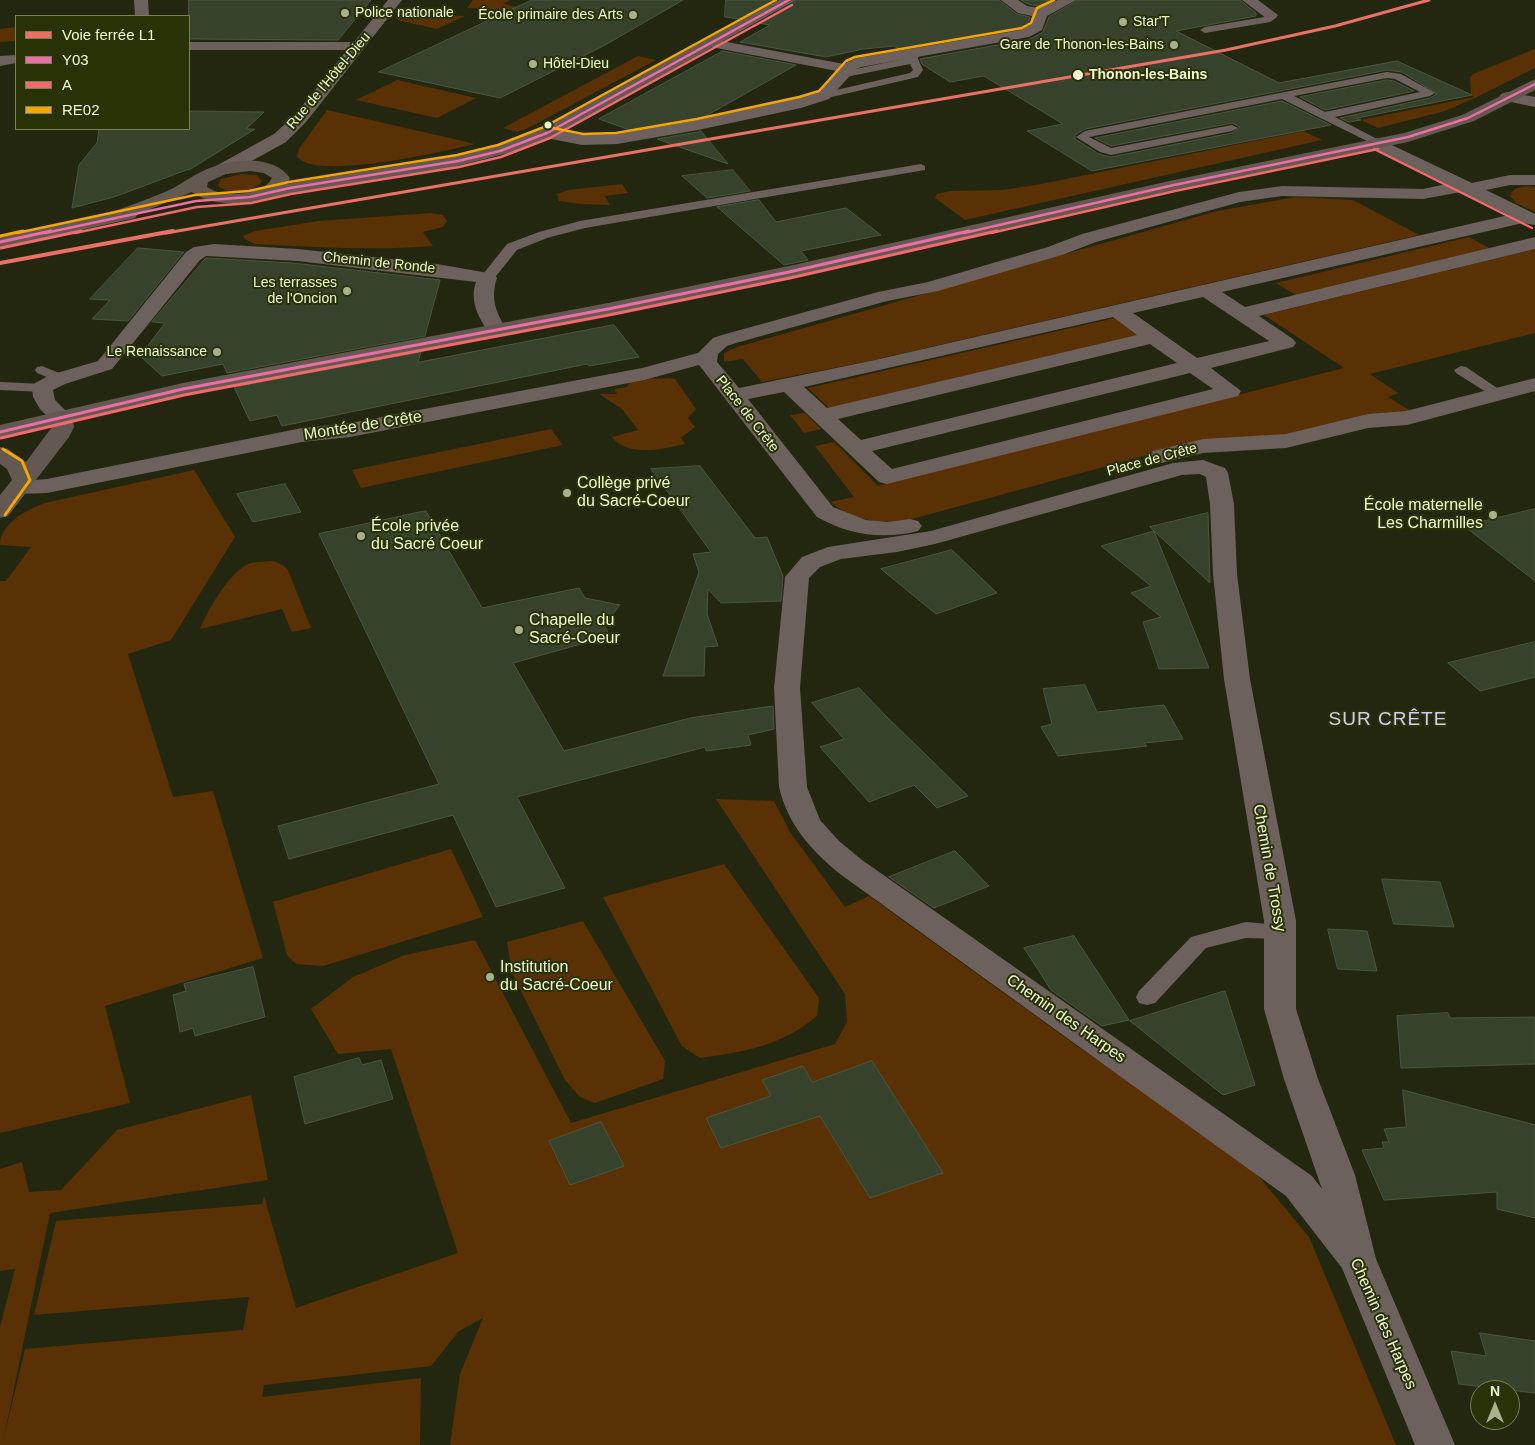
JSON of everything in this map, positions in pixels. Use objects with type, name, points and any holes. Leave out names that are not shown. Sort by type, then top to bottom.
[{"type":"main road","points":[[0,242],[110,218],[219,198],[243,198],[479,157],[518,146],[547,133],[789,0]]},
{"type":"main road","points":[[0,432],[61,416],[183,389],[497,330],[789,272],[1174,185],[1415,135],[1457,122],[1535,84]]},
{"type":"main road","name":"Rue de l'Hôtel-Dieu","points":[[110,218],[171,195],[222,170],[253,167],[278,173],[282,178],[280,183],[266,193]]},
{"type":"main road","points":[[278,173],[299,178],[363,176]]},
{"type":"main road","points":[[200,180],[198,186],[201,192],[219,198]]},
{"type":"main road","points":[[0,511],[61,432],[63,427],[61,416]]},
{"type":"main road","points":[[0,454],[18,464],[21,484]]},
{"type":"street","points":[[141,0],[142,15]]},
{"type":"street","name":"Rue de l'Hôtel-Dieu","points":[[222,170],[280,138],[319,98],[395,0]]},
{"type":"street","points":[[1008,0],[1023,10],[1041,12],[1069,0]]},
{"type":"street","points":[[1249,0],[1271,15]]},
{"type":"street","points":[[547,133],[582,140],[624,138],[698,125],[801,103],[823,96],[841,76],[861,62],[915,59],[1024,34],[1037,27],[1041,12]]},
{"type":"street","points":[[711,43],[841,76]]},
{"type":"street","points":[[190,46],[359,46]]},
{"type":"street","points":[[0,61],[15,60]]},
{"type":"street","points":[[1507,97],[1535,102]]},
{"type":"street","name":"Rue de l'Hôtel-Dieu","points":[[278,173],[275,160],[280,138]]},
{"type":"street","points":[[1377,143],[1530,219]]},
{"type":"street","name":"Place de Crête","points":[[1535,180],[1510,180],[1423,194],[1282,191],[1239,197],[1089,238],[1055,251],[931,287],[885,296],[729,339],[713,347],[706,357],[710,366],[733,396],[825,512],[848,524],[892,529],[1189,449],[1217,445],[1286,441],[1368,421],[1407,418],[1535,384]]},
{"type":"street","points":[[733,396],[1117,311],[1482,227],[1530,219]]},
{"type":"street","points":[[1482,227],[1528,244]]},
{"type":"street","points":[[1242,314],[1528,244]]},
{"type":"street","name":"Chemin de Ronde","points":[[48,379],[83,373],[105,364],[193,256],[201,251],[214,250],[327,258],[437,270],[487,278]]},
{"type":"street","points":[[487,278],[483,288],[482,300],[497,330]]},
{"type":"street","points":[[856,448],[1286,343],[1206,290]]},
{"type":"street","points":[[789,384],[887,477],[1230,391],[1117,311]]},
{"type":"street","points":[[822,416],[1154,338]]},
{"type":"street","name":"Montée de Crête","points":[[21,484],[47,486],[302,436],[350,430],[644,374],[706,357]]},
{"type":"street","points":[[48,379],[42,395],[44,401],[61,416]]},
{"type":"street","name":"Place de Crête","points":[[800,572],[818,558],[837,552],[897,545],[935,537],[1181,468],[1203,466],[1214,470]]},
{"type":"street","name":"Chemin de Trossy","points":[[1214,470],[1218,476],[1221,496],[1225,574],[1237,679],[1281,932],[1280,1009],[1301,1079],[1337,1175],[1357,1259]]},
{"type":"street","name":"Chemin des Harpes","points":[[800,572],[795,583],[787,700],[795,799],[814,833],[828,848],[863,876],[1288,1176],[1310,1197],[1357,1259],[1435,1445]]},
{"type":"lane","points":[[1205,30],[1267,20],[1272,18],[1271,15]]},
{"type":"lane","points":[[823,96],[914,75],[918,70],[915,59]]},
{"type":"lane","points":[[1232,128],[1111,152],[1082,137],[1085,134],[1392,75],[1430,93],[1324,116]]},
{"type":"lane","points":[[1338,85],[1366,98]]},
{"type":"lane","points":[[1283,95],[1377,143]]},
{"type":"lane","points":[[487,278],[512,247],[543,235],[576,226],[921,168]]},
{"type":"lane","points":[[1461,370],[1499,394]]},
{"type":"lane","points":[[0,386],[48,379]]},
{"type":"lane","points":[[1147,996],[1199,942],[1246,930],[1281,932]]},
{"type":"shaded area","points":[[473,0],[510,0],[503,4],[541,12],[467,8]]},
{"type":"shaded area","points":[[401,14],[465,16],[437,29],[397,20]]},
{"type":"shaded area","points":[[15,27],[15,41],[0,42],[0,29]]},
{"type":"shaded area","points":[[1535,49],[1535,68],[1445,111],[1378,128],[1361,120],[1474,97],[1471,95],[1470,78],[1473,74]]},
{"type":"shaded area","points":[[638,56],[656,60],[528,128],[517,132],[503,128]]},
{"type":"shaded area","points":[[397,80],[476,98],[437,118],[356,100]]},
{"type":"shaded area","points":[[327,110],[474,144],[410,158],[381,162],[328,166],[308,163],[297,156],[299,149]]},
{"type":"shaded area","points":[[1304,131],[1322,140],[965,220],[935,198],[937,194],[950,191],[1002,190],[1036,185]]},
{"type":"shaded area","points":[[241,174],[257,175],[262,181],[253,188],[241,191],[223,189],[218,186],[221,179]]},
{"type":"shaded area","points":[[622,184],[628,193],[605,196],[610,205],[559,201],[557,194],[568,190]]},
{"type":"shaded area","points":[[1535,187],[1535,212],[1516,203],[1510,196],[1517,188]]},
{"type":"shaded area","points":[[1295,197],[1353,200],[1419,235],[869,361],[762,382],[743,359],[724,362],[724,353],[737,347],[1217,211]]},
{"type":"shaded area","points":[[431,213],[443,215],[447,221],[443,227],[423,232],[433,246],[366,248],[255,244],[246,240],[243,236],[255,231],[319,221]]},
{"type":"shaded area","points":[[1469,237],[1491,249],[1297,296],[1276,283]]},
{"type":"shaded area","points":[[1535,249],[1535,333],[1370,374],[1398,393],[1388,397],[1411,411],[1290,434],[1199,441],[901,522],[863,519],[846,513],[831,502],[854,497],[815,446],[834,442],[878,486],[1344,368],[1264,315]]},
{"type":"shaded area","points":[[1115,318],[1138,335],[829,408],[808,388]]},
{"type":"shaded area","points":[[648,378],[675,379],[696,409],[688,418],[695,427],[681,438],[685,444],[656,450],[636,450],[619,444],[612,437],[638,430],[622,409],[599,394],[617,394],[614,389],[627,387],[630,382]]},
{"type":"shaded area","points":[[805,413],[821,429],[804,433],[790,415]]},
{"type":"shaded area","points":[[551,429],[563,445],[361,488],[352,470]]},
{"type":"shaded area","points":[[194,470],[235,537],[171,640],[128,654],[173,797],[213,791],[263,958],[105,1006],[130,1103],[0,1133],[0,581],[6,581],[31,547],[0,545],[1,537],[4,530],[16,518],[30,509],[45,503]]},
{"type":"shaded area","points":[[273,561],[283,565],[288,570],[311,628],[292,632],[282,609],[200,629],[219,594],[239,570],[252,563]]},
{"type":"shaded area","points":[[716,799],[774,801],[790,832],[845,907],[869,896],[1077,1046],[1246,1161],[1309,1237],[1396,1445],[450,1445],[460,1374],[483,1318],[459,1331],[431,1366],[264,1385],[262,1397],[421,1378],[420,1445],[0,1445],[0,1327],[15,1269],[0,1271],[0,1169],[22,1162],[29,1192],[61,1190],[117,1130],[251,1095],[268,1180],[50,1213],[4,1437],[25,1349],[243,1330],[249,1297],[34,1315],[56,1221],[262,1204],[264,1196],[296,1308],[458,1253],[391,1049],[338,1054],[311,1009],[353,977],[405,955],[475,940],[571,1123],[835,1044],[847,1022],[845,994]]},
{"type":"shaded area","points":[[451,849],[483,917],[323,966],[296,964],[287,955],[273,902]]},
{"type":"shaded area","points":[[724,864],[819,998],[817,1016],[789,1035],[776,1041],[748,1050],[700,1058],[682,1046],[603,897]]},
{"type":"shaded area","points":[[583,921],[665,1061],[663,1079],[595,1103],[580,1097],[565,1080],[512,973],[507,942]]},
{"type":"building","points":[[189,0],[371,0],[338,40],[190,39]]},
{"type":"building","points":[[532,0],[683,0],[605,45],[500,98],[379,72]]},
{"type":"building","points":[[726,0],[775,0],[740,19],[725,17]]},
{"type":"building","points":[[798,0],[999,0],[1017,14],[1030,17],[1028,24],[1019,28],[899,49],[894,46],[863,49],[826,57],[740,42],[770,25],[759,23]]},
{"type":"building","points":[[1021,0],[1053,0],[1039,6],[1028,4]]},
{"type":"building","points":[[1078,0],[1240,0],[1256,13],[1256,16],[1176,31],[1279,83],[1397,61],[1472,95],[1357,118],[1361,120],[1349,122],[1340,118],[1430,98],[1437,94],[1402,72],[1387,70],[1085,129],[1075,135],[1075,139],[1099,154],[1111,157],[1232,133],[1240,127],[1232,123],[1111,146],[1095,138],[1282,101],[1331,125],[1092,171],[1027,131],[1063,124],[984,76],[950,82],[922,64],[920,59],[1030,39],[1043,32],[1049,17]]},
{"type":"building","points":[[723,51],[796,65],[704,117],[630,130],[599,119]]},
{"type":"building","points":[[1387,80],[1394,81],[1414,91],[1325,110],[1300,97]]},
{"type":"building","points":[[190,111],[264,112],[246,129],[255,129],[189,170],[114,197],[72,208],[79,165],[97,143],[99,130],[190,130]]},
{"type":"building","points":[[701,131],[728,164],[657,139],[698,132]]},
{"type":"building","points":[[733,170],[750,191],[707,198],[682,176]]},
{"type":"building","points":[[759,200],[776,222],[846,208],[881,235],[801,251],[808,260],[784,265],[717,207]]},
{"type":"building","points":[[138,248],[184,252],[128,321],[92,319],[110,300],[90,299]]},
{"type":"building","points":[[206,258],[293,263],[440,280],[425,336],[227,373],[223,364],[162,376],[140,356],[165,323],[152,322]]},
{"type":"building","points":[[614,325],[639,357],[589,366],[587,364],[282,426],[277,415],[250,421],[234,387],[421,352],[418,362]]},
{"type":"building","points":[[700,466],[755,538],[767,537],[783,576],[781,601],[721,603],[708,589],[707,614],[718,646],[705,647],[704,676],[663,676],[699,572],[693,554],[711,552],[651,469]]},
{"type":"building","points":[[285,484],[301,512],[253,522],[237,494]]},
{"type":"building","points":[[1535,509],[1535,581],[1464,526]]},
{"type":"building","points":[[426,511],[482,608],[579,588],[585,598],[620,605],[604,625],[610,636],[513,663],[564,751],[690,718],[773,706],[774,729],[748,735],[751,745],[706,751],[705,747],[517,797],[565,888],[496,907],[453,815],[289,859],[278,826],[439,784],[319,534]]},
{"type":"building","points":[[1208,513],[1210,583],[1150,527]]},
{"type":"building","points":[[1154,531],[1209,668],[1159,669],[1143,622],[1161,617],[1131,593],[1151,586],[1101,546]]},
{"type":"building","points":[[952,550],[997,593],[936,614],[881,569]]},
{"type":"building","points":[[1535,642],[1535,677],[1480,691],[1448,663]]},
{"type":"building","points":[[1085,685],[1097,712],[1164,705],[1183,739],[1144,743],[1147,746],[1058,756],[1041,727],[1052,724],[1043,689]]},
{"type":"building","points":[[859,688],[968,796],[937,808],[914,785],[869,802],[820,747],[844,739],[812,703]]},
{"type":"building","points":[[955,851],[989,886],[934,908],[889,877]]},
{"type":"building","points":[[1382,879],[1440,882],[1454,927],[1394,924]]},
{"type":"building","points":[[1328,929],[1367,931],[1377,971],[1338,969]]},
{"type":"building","points":[[1074,936],[1129,1020],[1102,1026],[1051,990],[1024,948]]},
{"type":"building","points":[[253,967],[265,1017],[195,1036],[193,1028],[180,1032],[173,995],[186,991],[184,984]]},
{"type":"building","points":[[1225,991],[1255,1085],[1223,1095],[1130,1021]]},
{"type":"building","points":[[1448,1013],[1450,1018],[1535,1017],[1535,1064],[1401,1068],[1397,1016]]},
{"type":"building","points":[[359,1058],[362,1065],[381,1060],[393,1099],[305,1124],[294,1077]]},
{"type":"building","points":[[872,1061],[943,1173],[870,1198],[820,1116],[721,1148],[706,1118],[771,1096],[762,1080],[803,1066],[812,1082]]},
{"type":"building","points":[[1403,1090],[1535,1125],[1535,1218],[1497,1209],[1497,1192],[1384,1200],[1362,1150],[1384,1148],[1382,1142],[1389,1142],[1384,1129],[1406,1127]]},
{"type":"building","points":[[601,1122],[624,1166],[570,1185],[549,1141]]},
{"type":"building","points":[[1480,1333],[1535,1341],[1535,1393],[1520,1391],[1520,1380],[1470,1380],[1470,1385],[1459,1384],[1451,1351],[1486,1356]]},
{"type":"rail line","name":"L1","points":[[0,263],[240,219],[1226,50],[1335,26],[1429,0]]},
{"type":"transit line","name":"RE02","points":[[0,236],[195,195],[249,191],[289,182],[457,155],[498,145],[544,127],[776,0]]},
{"type":"transit line","name":"Y03","points":[[0,242],[196,201],[250,197],[290,188],[458,161],[500,151],[547,133],[789,0]]},
{"type":"transit line","name":"RE02","points":[[548,127],[583,134],[616,133],[697,119],[799,97],[819,91],[846,61],[855,57],[1022,28],[1031,23],[1037,8],[1054,0]]},
{"type":"transit line","name":"A","points":[[1,248],[197,207],[251,203],[291,194],[459,167],[501,157],[550,138],[792,5]]},
{"type":"transit line","name":"Y03","points":[[0,432],[183,389],[608,309],[789,272],[1174,185],[1408,137],[1468,118],[1535,84]]},
{"type":"transit line","name":"A","points":[[1374,149],[1532,228]]},
{"type":"transit line","name":"A","points":[[1,438],[184,395],[609,315],[790,278],[1175,191],[1378,149]]},
{"type":"transit line","name":"RE02","points":[[3,449],[22,461],[30,480],[5,515]]},
{"type":"place","name":"Police nationale","points":[[345,13]]},
{"type":"place","name":"École primaire des Arts","points":[[633,15]]},
{"type":"place","name":"Star'T","points":[[1123,22]]},
{"type":"place","name":"Gare de Thonon-les-Bains","points":[[1174,45]]},
{"type":"place","name":"Hôtel-Dieu","points":[[533,64]]},
{"type":"place","name":"Thonon-les-Bains","points":[[1078,75]]},
{"type":"place","name":"Les terrasses de l'Oncion","points":[[347,291]]},
{"type":"place","name":"Le Renaissance","points":[[217,352]]},
{"type":"place","name":"Collège privé du Sacré-Coeur","points":[[567,493]]},
{"type":"place","name":"École maternelle Les Charmilles","points":[[1493,515]]},
{"type":"place","name":"École privée du Sacré Coeur","points":[[361,536]]},
{"type":"place","name":"Chapelle du Sacré-Coeur","points":[[519,630]]},
{"type":"place","name":"Institution du Sacré-Coeur","points":[[490,977]]},
{"type":"district","name":"SUR CRÊTE","points":[[1388,720]]}]
